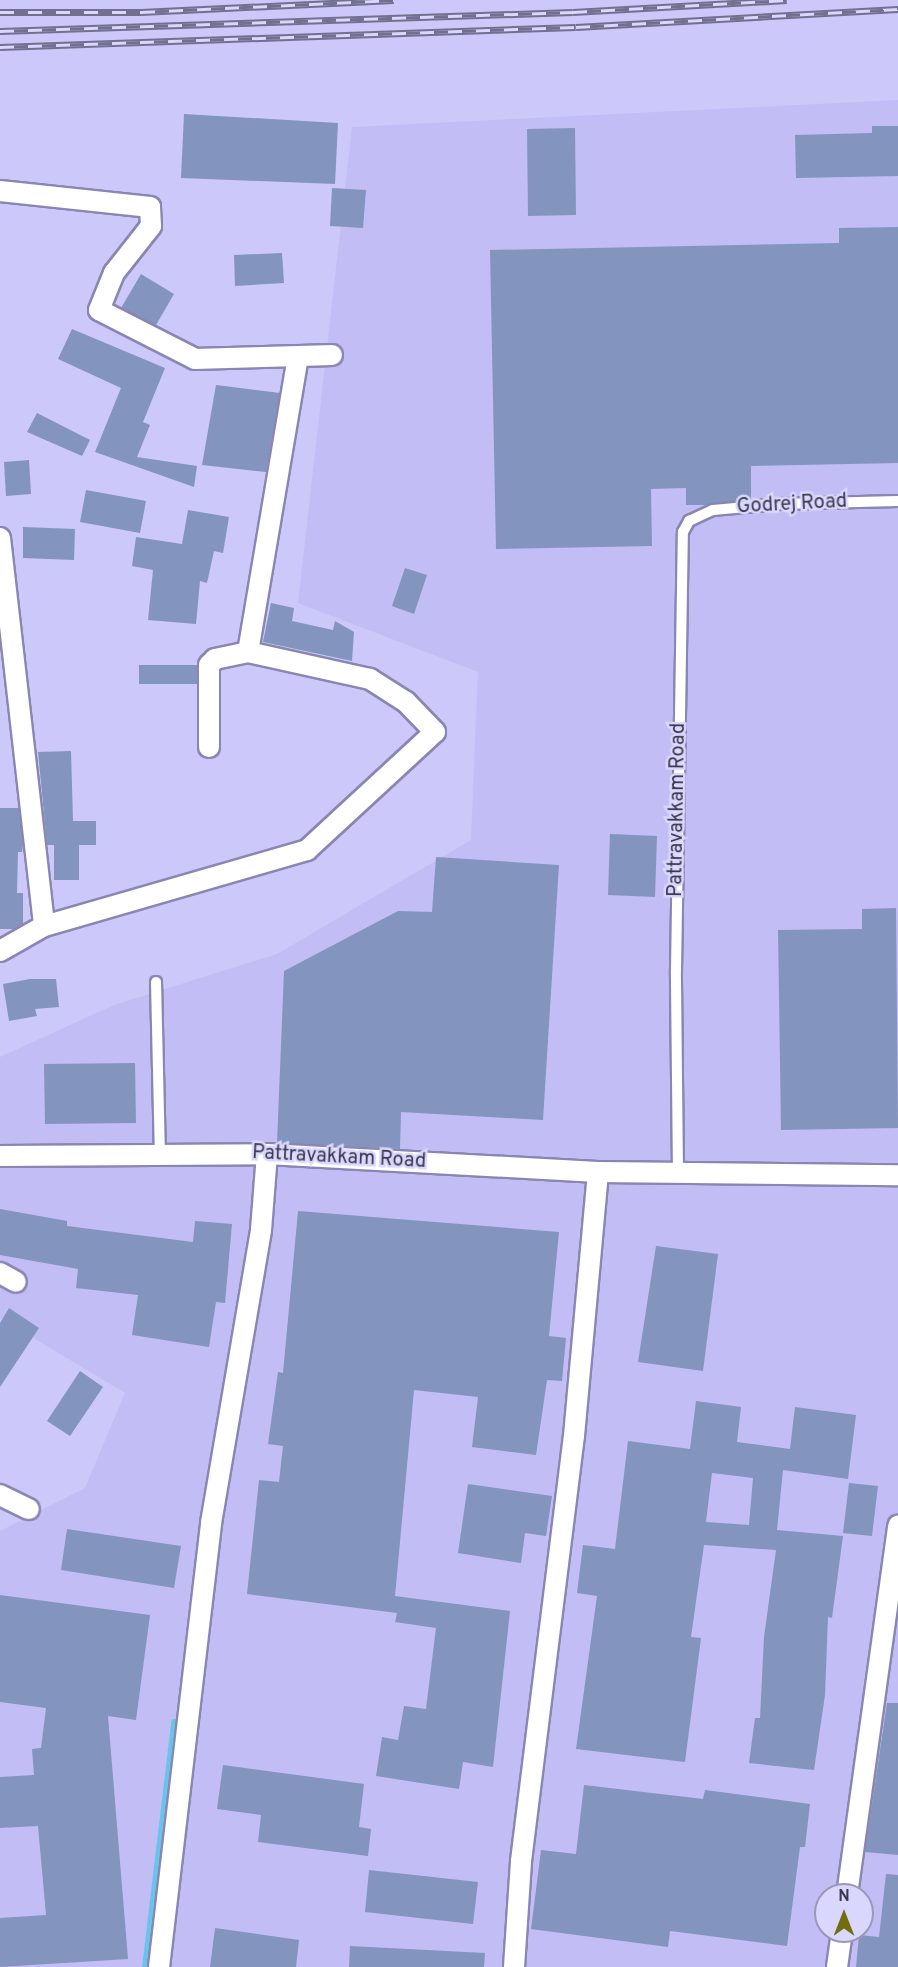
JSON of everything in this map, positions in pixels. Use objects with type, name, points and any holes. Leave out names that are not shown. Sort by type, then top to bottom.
[{"type":"street","points":[[0,191],[150,207],[151,226],[114,273],[99,310],[195,359],[332,355]]},
{"type":"street","points":[[248,651],[298,356]]},
{"type":"street","points":[[0,538],[44,926]]},
{"type":"street","points":[[0,951],[44,926],[307,850],[435,732],[406,702],[370,679],[248,651],[215,659],[209,665],[209,747]]},
{"type":"street","points":[[159,1967],[211,1522],[261,1230],[267,1154]]},
{"type":"street","name":"Pattravakkam Road","points":[[0,1156],[267,1154],[598,1172],[898,1175]]},
{"type":"street","points":[[514,1967],[521,1861],[574,1436],[598,1172]]},
{"type":"street","points":[[0,1495],[29,1509]]},
{"type":"street","points":[[849,1883],[898,1526]]},
{"type":"street","points":[[837,1967],[840,1943]]},
{"type":"lane","name":"Godrej Road","points":[[688,521],[713,510],[898,501]]},
{"type":"lane","name":"Pattravakkam Road","points":[[678,1173],[676,946],[683,532],[688,521]]},
{"type":"lane","points":[[156,982],[160,1154]]},
{"type":"shaded area","points":[[898,100],[898,1967],[0,1967],[0,1531],[85,1488],[125,1393],[0,1318],[0,1057],[114,1005],[277,954],[471,840],[478,672],[298,603],[352,127]]},
{"type":"building","points":[[184,114],[338,123],[335,184],[181,178]]},
{"type":"building","points":[[872,126],[898,126],[898,176],[796,178],[795,135],[872,133]]},
{"type":"building","points":[[575,128],[576,215],[528,216],[527,129]]},
{"type":"building","points":[[332,188],[366,190],[363,228],[330,226]]},
{"type":"building","points":[[898,227],[898,463],[751,466],[751,499],[706,505],[686,505],[686,488],[651,489],[652,546],[496,549],[490,250],[839,243],[839,228]]},
{"type":"building","points":[[282,253],[284,283],[235,286],[234,255]]},
{"type":"building","points":[[141,274],[174,294],[156,325],[121,308]]},
{"type":"building","points":[[72,329],[165,368],[143,422],[150,425],[137,457],[197,466],[194,487],[95,452],[121,388],[58,359]]},
{"type":"building","points":[[216,385],[280,393],[266,472],[202,465]]},
{"type":"building","points":[[37,413],[90,440],[82,456],[27,432]]},
{"type":"building","points":[[29,460],[31,494],[6,496],[4,462]]},
{"type":"building","points":[[86,490],[146,501],[140,533],[80,522]]},
{"type":"building","points":[[188,510],[229,517],[223,553],[214,551],[207,583],[200,581],[196,624],[148,620],[153,570],[132,566],[136,537],[182,544]]},
{"type":"building","points":[[23,527],[75,529],[74,560],[23,558]]},
{"type":"building","points":[[405,568],[427,575],[414,614],[392,606]]},
{"type":"building","points":[[271,603],[294,608],[292,621],[333,630],[335,621],[354,632],[352,661],[263,642]]},
{"type":"building","points":[[139,665],[197,665],[197,684],[139,684]]},
{"type":"building","points":[[71,751],[73,821],[96,821],[96,845],[79,845],[79,880],[54,880],[54,845],[47,845],[38,752]]},
{"type":"building","points":[[0,808],[19,808],[23,845],[22,852],[18,852],[17,893],[23,893],[23,924],[15,929],[0,929]]},
{"type":"building","points":[[610,834],[657,836],[655,897],[608,895]]},
{"type":"building","points":[[436,857],[559,865],[543,1120],[401,1112],[400,1149],[277,1143],[284,971],[398,911],[432,912]]},
{"type":"building","points":[[896,908],[898,1128],[781,1130],[778,930],[862,929],[862,909]]},
{"type":"building","points":[[30,979],[56,979],[59,1007],[35,1009],[37,1016],[9,1021],[3,984]]},
{"type":"building","points":[[135,1063],[136,1123],[45,1124],[44,1064]]},
{"type":"building","points":[[0,1209],[67,1221],[67,1226],[193,1242],[195,1221],[232,1224],[225,1303],[216,1302],[209,1347],[132,1335],[138,1295],[76,1288],[78,1269],[0,1255]]},
{"type":"building","points":[[298,1211],[559,1232],[549,1336],[566,1338],[562,1381],[547,1380],[536,1455],[472,1447],[478,1397],[414,1390],[395,1596],[510,1611],[493,1767],[463,1762],[459,1789],[376,1776],[382,1737],[398,1740],[404,1706],[426,1709],[436,1628],[395,1622],[397,1613],[247,1594],[259,1480],[279,1482],[283,1446],[268,1444],[278,1372],[283,1373]]},
{"type":"building","points":[[656,1246],[718,1254],[703,1371],[638,1362]]},
{"type":"building","points":[[9,1308],[39,1328],[0,1387],[0,1323]]},
{"type":"building","points":[[80,1371],[103,1387],[70,1436],[47,1421]]},
{"type":"building","points":[[696,1401],[741,1407],[737,1442],[790,1449],[795,1407],[856,1415],[848,1479],[783,1470],[777,1530],[843,1536],[832,1618],[828,1617],[825,1695],[814,1770],[749,1763],[755,1718],[760,1718],[764,1637],[776,1550],[704,1545],[691,1637],[701,1638],[685,1762],[576,1749],[597,1596],[577,1593],[583,1545],[615,1549],[628,1441],[690,1449]],"holes":[[[712,1473],[753,1478],[749,1525],[706,1522]]]},
{"type":"building","points":[[849,1483],[878,1486],[872,1536],[843,1533]]},
{"type":"building","points":[[468,1484],[552,1496],[546,1536],[525,1533],[521,1563],[458,1553]]},
{"type":"building","points":[[67,1529],[181,1546],[174,1588],[61,1570]]},
{"type":"building","points":[[0,1595],[150,1615],[136,1720],[108,1716],[128,1959],[0,1967],[0,1918],[46,1915],[38,1826],[0,1828],[0,1777],[34,1775],[32,1749],[41,1748],[46,1708],[0,1702]]},
{"type":"building","points":[[887,1703],[898,1703],[898,1855],[865,1852]]},
{"type":"building","points":[[223,1765],[364,1784],[359,1827],[371,1829],[368,1856],[258,1842],[261,1815],[217,1809]]},
{"type":"building","points":[[584,1785],[703,1799],[705,1790],[810,1804],[805,1847],[800,1847],[787,1946],[670,1931],[668,1947],[531,1929],[541,1850],[576,1854]]},
{"type":"building","points":[[369,1870],[478,1882],[473,1924],[365,1912]]},
{"type":"building","points":[[886,1874],[898,1875],[898,1967],[856,1967],[858,1943],[874,1943],[874,1936],[879,1937]]},
{"type":"building","points":[[215,1928],[299,1940],[296,1967],[210,1967]]},
{"type":"building","points":[[350,1946],[485,1953],[484,1967],[349,1967]]},
{"type":"waterway","points":[[145,1967],[174,1722]]},
{"type":"railway","points":[[0,12],[141,12],[394,0]]},
{"type":"railway","points":[[0,31],[573,12],[787,0]]},
{"type":"railway","points":[[0,47],[576,27],[898,9]]}]
